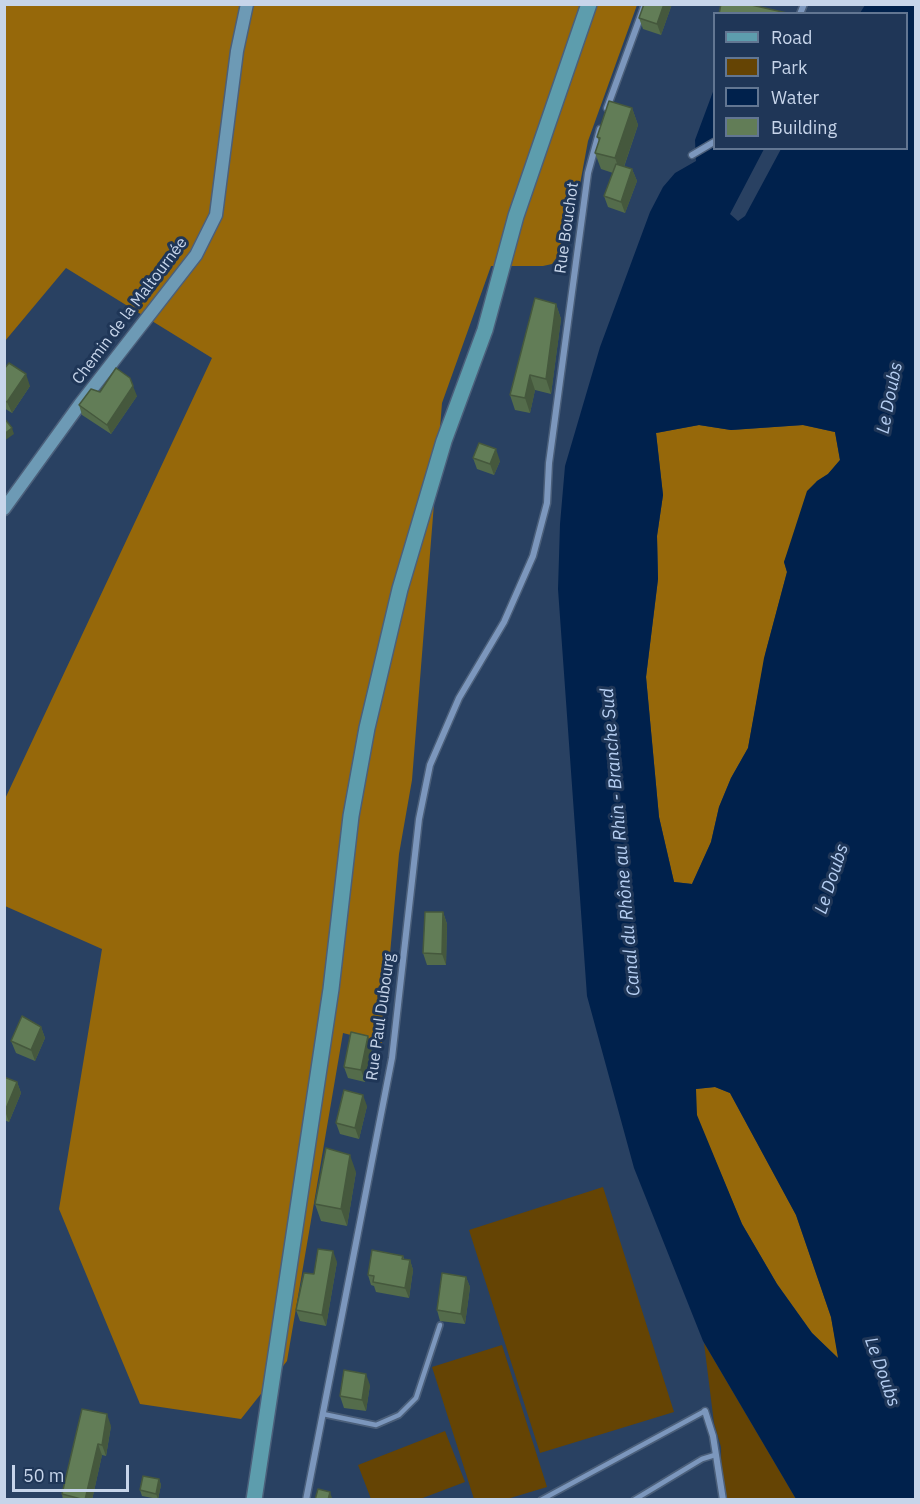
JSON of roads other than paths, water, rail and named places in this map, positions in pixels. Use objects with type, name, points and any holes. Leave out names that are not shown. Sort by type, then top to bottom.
[{"type":"main road","points":[[254,1500],[331,989],[351,816],[366,728],[400,589],[444,441],[485,330],[516,216],[589,4]]},
{"type":"street","name":"Chemin de la Maltournée","points":[[4,509],[80,404],[196,255],[216,215],[237,51],[247,4]]},
{"type":"street","points":[[607,111],[645,4]]},
{"type":"street","name":"Rue Bouchot","points":[[533,556],[547,503],[549,463],[588,172],[603,122]]},
{"type":"street","points":[[692,155],[713,143]]},
{"type":"street","name":"Rue Paul Dubourg","points":[[306,1500],[392,1058],[419,819],[430,765],[459,698],[504,622],[533,556]]},
{"type":"street","points":[[705,1411],[723,1500]]},
{"type":"lane","points":[[323,1414],[376,1425],[399,1415],[416,1398],[440,1325]]},
{"type":"lane","points":[[541,1500],[705,1411]]},
{"type":"lane","points":[[634,1500],[702,1459],[715,1455]]},
{"type":"water","points":[[865,5],[915,5],[915,1499],[796,1499],[703,1341],[634,1168],[587,996],[558,589],[565,466],[600,347],[650,212],[663,187],[675,173],[696,161],[695,140],[713,92],[713,150],[763,150],[730,214],[738,221],[745,216],[780,150],[908,150],[908,12],[861,12]],"holes":[[[699,425],[731,430],[803,425],[835,432],[840,460],[828,474],[807,491],[784,562],[787,572],[764,658],[748,748],[731,778],[719,807],[711,842],[692,884],[674,882],[659,817],[646,677],[658,579],[657,536],[663,495],[656,433]],[[715,1087],[730,1093],[796,1215],[831,1317],[838,1358],[812,1333],[777,1284],[742,1224],[697,1115],[696,1089]]]},
{"type":"water label","name":"Le Doubs","points":[[890,398]]},
{"type":"water label","name":"Canal du Rhône au Rhin - Branche Sud","points":[[621,842]]},
{"type":"water label","name":"Le Doubs","points":[[832,879]]},
{"type":"water label","name":"Le Doubs","points":[[882,1372]]}]
